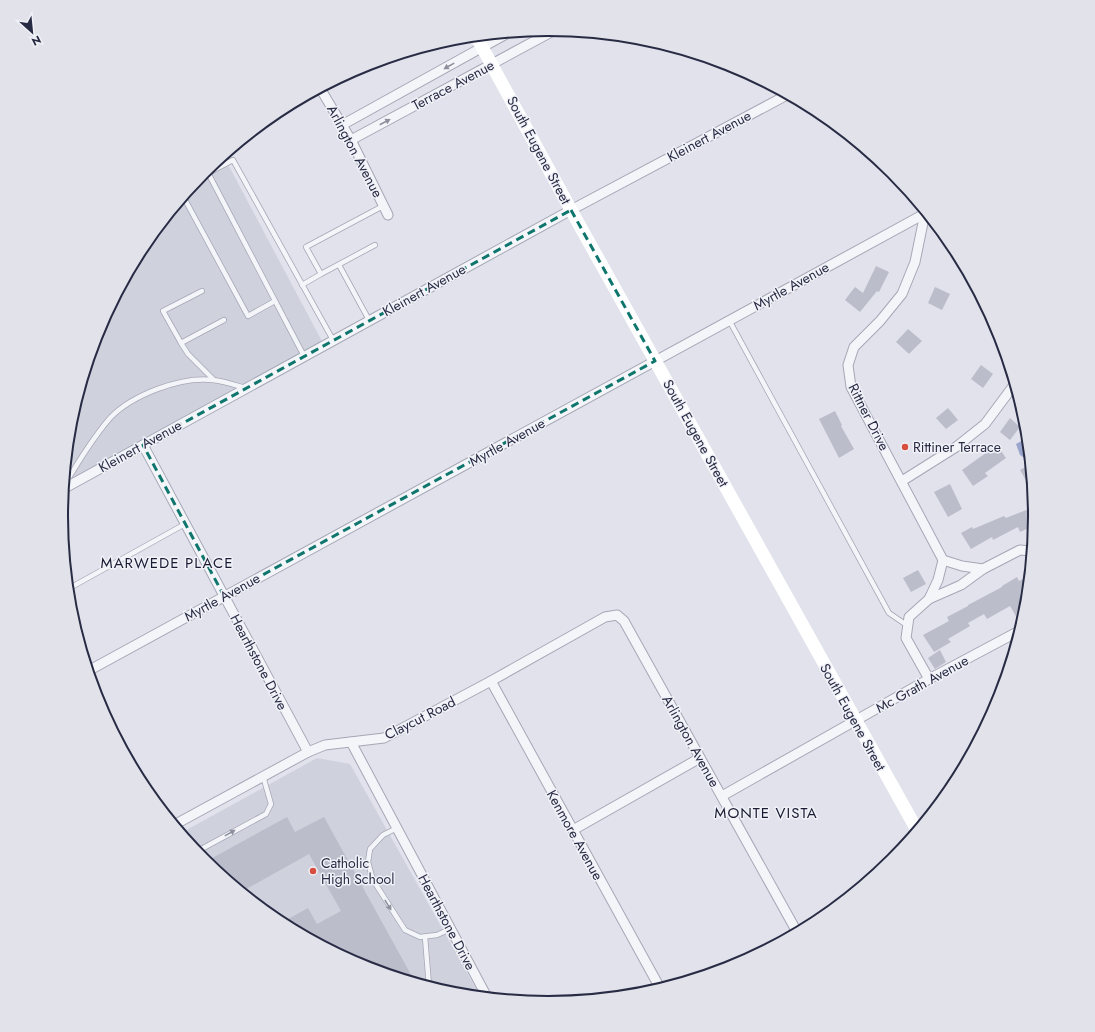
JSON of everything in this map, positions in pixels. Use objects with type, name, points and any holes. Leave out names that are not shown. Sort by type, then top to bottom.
[{"type":"street","name":"Terrace Avenue","points":[[351,140],[543,36]]},
{"type":"street","name":"Terrace Avenue","points":[[342,125],[479,41]]},
{"type":"street","name":"South Eugene Street","points":[[479,41],[571,210],[913,825]]},
{"type":"street","name":"Arlington Avenue","points":[[323,92],[351,140],[388,215]]},
{"type":"street","name":"Kleinert Avenue","points":[[69,486],[369,320],[782,97]]},
{"type":"street","name":"Myrtle Avenue","points":[[93,668],[921,216]]},
{"type":"street","name":"Rittner Drive","points":[[924,220],[915,262],[902,294],[880,321],[854,347],[848,365],[851,387],[943,560]]},
{"type":"street","points":[[902,481],[956,447],[985,424],[1010,390]]},
{"type":"street","name":"Hearthstone Drive","points":[[143,445],[308,752]]},
{"type":"street","points":[[929,679],[906,638],[909,617],[929,599],[961,585],[983,569],[1020,550],[1026,551]]},
{"type":"street","points":[[929,599],[938,580],[943,560],[962,566],[983,569]]},
{"type":"street","name":"Arlington Avenue","points":[[617,615],[624,621],[794,927]]},
{"type":"street","name":"Claycut Road","points":[[179,822],[308,752],[325,745],[384,738],[491,681],[605,617],[617,615]]},
{"type":"street","name":"Mc Grath Avenue","points":[[722,796],[929,679],[1012,635]]},
{"type":"street","name":"Kenmore Avenue","points":[[491,681],[657,983]]},
{"type":"street","name":"Hearthstone Drive","points":[[351,742],[484,992]]},
{"type":"street","points":[[573,830],[700,758]]},
{"type":"lane","points":[[220,165],[233,160],[333,340]]},
{"type":"lane","points":[[209,176],[304,356]]},
{"type":"lane","points":[[186,201],[248,316],[275,301]]},
{"type":"lane","points":[[321,274],[306,247],[383,206]]},
{"type":"lane","points":[[302,285],[375,245]]},
{"type":"lane","points":[[339,265],[369,320]]},
{"type":"lane","points":[[202,291],[163,311],[188,354],[214,380]]},
{"type":"lane","points":[[181,343],[224,320]]},
{"type":"lane","points":[[729,320],[889,614],[908,626]]},
{"type":"lane","points":[[70,477],[84,451],[111,417],[127,405],[160,387],[194,379],[214,380],[245,388]]},
{"type":"lane","points":[[73,586],[185,524]]},
{"type":"lane","points":[[202,849],[266,814],[271,804],[264,776]]},
{"type":"lane","points":[[397,828],[383,835],[370,849],[368,862],[373,880],[405,930],[420,938],[437,935],[450,929]]},
{"type":"lane","points":[[425,937],[429,981]]},
{"type":"highlighted area","points":[[571,210],[655,361],[224,596],[143,445]]},
{"type":"shaded area","points":[[226,160],[324,345],[69,486],[72,453],[84,392],[104,332],[117,304],[148,249],[187,200]]},
{"type":"shaded area","name":"Catholic High School","points":[[317,758],[350,764],[477,991],[423,980],[393,971],[307,932],[255,897],[231,877],[186,830]]},
{"type":"water","points":[[1021,441],[1023,457],[1020,455],[1016,444]]},
{"type":"building","points":[[876,266],[889,272],[879,292],[877,291],[860,312],[845,300],[855,287],[863,293]]},
{"type":"building","points":[[935,287],[950,294],[942,310],[928,303]]},
{"type":"building","points":[[908,329],[922,341],[909,354],[896,342]]},
{"type":"building","points":[[981,365],[993,374],[983,388],[971,379]]},
{"type":"building","points":[[948,408],[958,420],[946,429],[936,418]]},
{"type":"building","points":[[835,411],[842,425],[841,426],[854,449],[839,458],[819,419]]},
{"type":"building","points":[[1010,418],[1019,426],[1019,428],[1010,440],[1000,432]]},
{"type":"building","points":[[997,445],[1006,458],[985,473],[988,476],[973,486],[962,470]]},
{"type":"building","points":[[1024,468],[1025,480],[1020,470]]},
{"type":"building","points":[[950,484],[962,509],[948,517],[934,492]]},
{"type":"building","points":[[1028,510],[1027,529],[1020,532],[1018,527],[993,540],[992,537],[971,549],[961,533],[972,527],[973,529],[1004,516],[1006,518]]},
{"type":"building","points":[[918,570],[926,584],[911,592],[903,578]]},
{"type":"building","points":[[1017,577],[1019,581],[1023,579],[1016,617],[1010,606],[987,619],[984,614],[968,623],[970,626],[948,639],[951,642],[934,652],[923,635],[949,621],[947,617],[1002,587]]},
{"type":"building","points":[[940,650],[946,662],[935,669],[928,658]]},
{"type":"building","points":[[287,817],[295,832],[324,817],[412,977],[393,971],[335,946],[307,932],[288,919],[308,908],[317,924],[341,911],[309,854],[246,889],[212,858]]},
{"type":"place","name":"Rittiner Terrace","points":[[905,447]]},
{"type":"place","name":"Catholic High School","points":[[313,871]]},
{"type":"district","name":"MARWEDE PLACE","points":[[167,563]]},
{"type":"district","name":"MONTE VISTA","points":[[766,813]]}]
